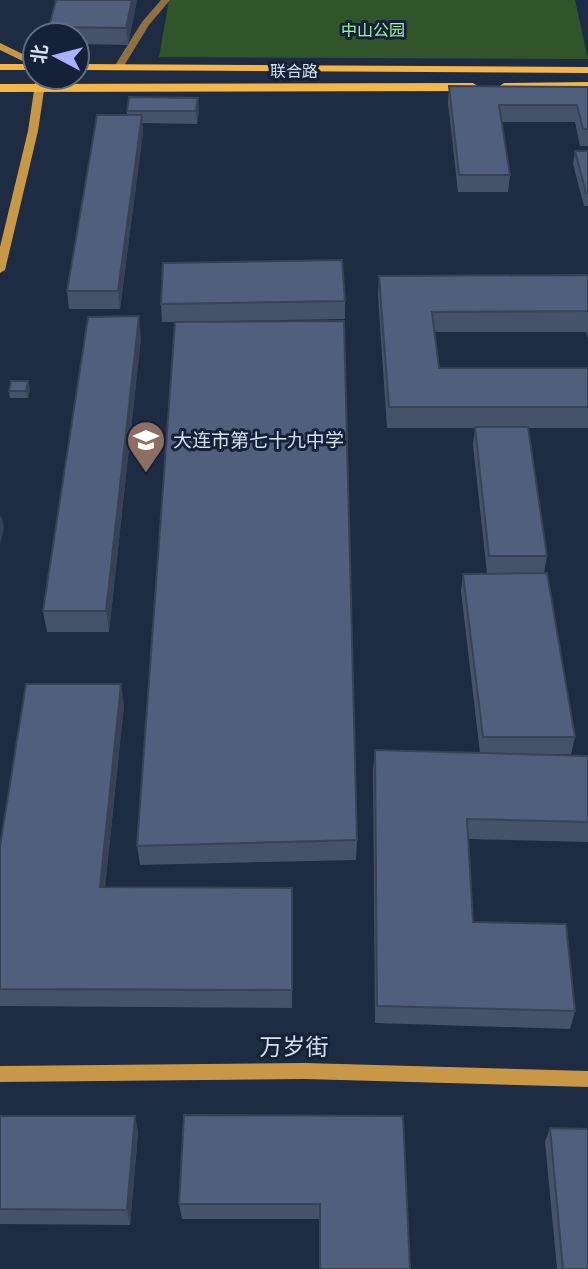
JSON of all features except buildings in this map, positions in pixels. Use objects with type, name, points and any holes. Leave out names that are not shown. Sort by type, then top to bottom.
[{"type":"main road","points":[[0,67],[21,66]]},
{"type":"main road","name":"联合路","points":[[91,67],[588,70]]},
{"type":"main road","name":"联合路","points":[[91,82],[588,86]]},
{"type":"main road","name":"联合路","points":[[0,88],[21,85]]},
{"type":"street","points":[[119,66],[145,24],[166,0]]},
{"type":"street","points":[[0,46],[21,57]]},
{"type":"street","points":[[0,270],[39,91]]},
{"type":"street","name":"万岁街","points":[[0,1074],[305,1070],[588,1079]]},
{"type":"green space","name":"中山公园","points":[[169,0],[575,0],[588,59],[159,57]]},
{"type":"place","name":"大连市第七十九中学","points":[[146,474]]}]
